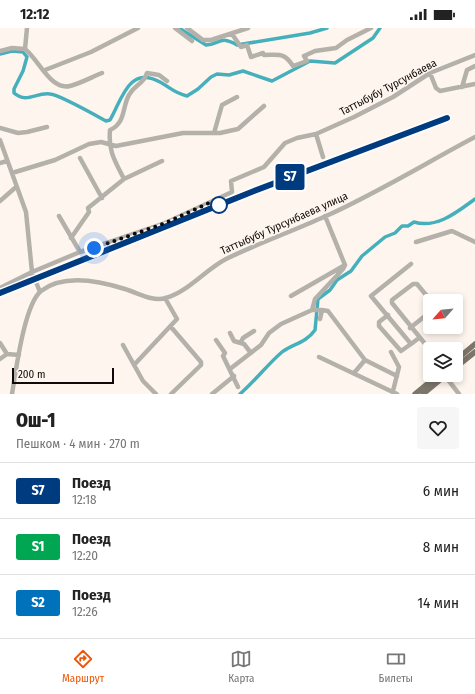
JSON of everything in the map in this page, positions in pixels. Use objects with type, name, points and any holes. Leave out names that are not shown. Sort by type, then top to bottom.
[{"type":"main road","points":[[463,354],[475,344]]},
{"type":"main road","points":[[463,361],[475,352]]},
{"type":"main road","points":[[415,394],[430,382]]},
{"type":"main road","points":[[423,394],[437,382]]},
{"type":"street","points":[[25,49],[27,28]]},
{"type":"street","points":[[45,70],[91,52],[138,28]]},
{"type":"street","points":[[175,28],[192,41]]},
{"type":"street","points":[[188,28],[203,40],[211,40],[248,28]]},
{"type":"street","points":[[232,34],[241,47],[247,45],[251,57],[263,53],[264,56],[282,55],[287,57],[293,66],[307,60],[304,56],[315,51],[336,48],[347,40],[371,28]]},
{"type":"street","points":[[0,51],[12,48],[25,49],[45,70],[55,84],[62,86],[70,86],[102,74]]},
{"type":"street","name":"Таттыбубу Турсунбаева","points":[[80,252],[163,224],[218,199],[232,192],[230,181],[264,166],[285,144],[297,138],[316,134],[393,97],[430,72],[475,55]]},
{"type":"street","points":[[462,87],[467,70],[475,66]]},
{"type":"street","points":[[124,179],[111,153],[109,143],[110,130],[116,127],[123,117],[128,96],[146,77],[147,72],[159,75],[167,81]]},
{"type":"street","points":[[430,72],[438,90],[475,84]]},
{"type":"street","points":[[214,133],[222,105],[237,97]]},
{"type":"street","points":[[12,173],[55,160],[89,144],[101,142],[116,146],[184,133],[214,133],[238,129],[264,106]]},
{"type":"street","points":[[0,128],[18,133],[47,127]]},
{"type":"street","points":[[316,134],[323,157]]},
{"type":"street","name":"Таттыбубу Турсунбаева улица","points":[[40,292],[53,284],[66,281],[99,282],[154,300],[165,298],[180,291],[218,263],[258,244],[325,216],[475,137]]},
{"type":"street","points":[[0,140],[26,212],[32,272],[40,292],[35,297],[28,312],[12,394]]},
{"type":"street","points":[[80,158],[102,198]]},
{"type":"street","points":[[0,163],[7,161]]},
{"type":"street","points":[[71,238],[89,212],[88,208],[124,179],[162,161]]},
{"type":"street","points":[[0,201],[16,187]]},
{"type":"street","points":[[0,288],[32,272],[80,252],[59,216]]},
{"type":"street","points":[[325,216],[345,265]]},
{"type":"street","points":[[416,242],[452,231],[475,242]]},
{"type":"street","points":[[411,264],[371,296],[411,344]]},
{"type":"street","points":[[291,296],[345,265]]},
{"type":"street","points":[[320,319],[315,299],[345,265]]},
{"type":"street","points":[[423,342],[410,328],[392,303],[392,300],[414,284],[417,284],[425,294]]},
{"type":"street","points":[[134,364],[177,319],[165,298]]},
{"type":"street","points":[[230,369],[261,346],[269,333],[281,324],[317,310],[328,310],[365,360],[397,376]]},
{"type":"street","points":[[388,316],[379,322],[379,326],[391,342],[401,350],[419,338]]},
{"type":"street","points":[[410,328],[423,318]]},
{"type":"street","points":[[171,327],[201,362],[201,365],[171,394]]},
{"type":"street","points":[[240,342],[242,338],[254,331]]},
{"type":"street","points":[[230,333],[234,341],[237,343],[240,342],[252,353]]},
{"type":"street","points":[[216,340],[225,353],[223,356],[238,387]]},
{"type":"street","points":[[0,343],[7,354]]},
{"type":"street","points":[[123,344],[143,381],[156,394]]},
{"type":"street","points":[[319,357],[327,363],[354,373],[395,393],[399,367],[391,352]]},
{"type":"street","points":[[0,359],[7,354],[19,355]]},
{"type":"street","points":[[354,373],[365,360]]},
{"type":"street","points":[[212,394],[234,376]]},
{"type":"street","points":[[451,382],[460,394]]},
{"type":"waterway","points":[[179,28],[206,45],[223,40],[237,45],[310,33],[327,28]]},
{"type":"waterway","points":[[0,54],[12,51],[23,52],[27,57],[23,71],[14,89],[14,93],[23,98],[45,94],[55,95],[106,121],[110,120],[128,87],[134,81],[141,78],[149,78],[160,82],[176,92],[187,96],[217,74],[229,75],[243,71],[272,81],[310,61],[335,63],[373,38],[380,28]]},
{"type":"waterway","points":[[240,394],[282,352],[303,341],[315,330],[318,299],[330,290],[337,280],[351,271],[362,256],[385,237],[395,233],[402,226],[408,226],[414,222],[422,224],[439,221],[454,214],[475,199]]},
{"type":"railway","points":[[0,293],[254,191],[447,118]]},
{"type":"train","name":"S7","points":[[0,293],[254,191],[447,118]]},
{"type":"route","points":[[94,248],[163,224],[218,199],[219,205]]}]
